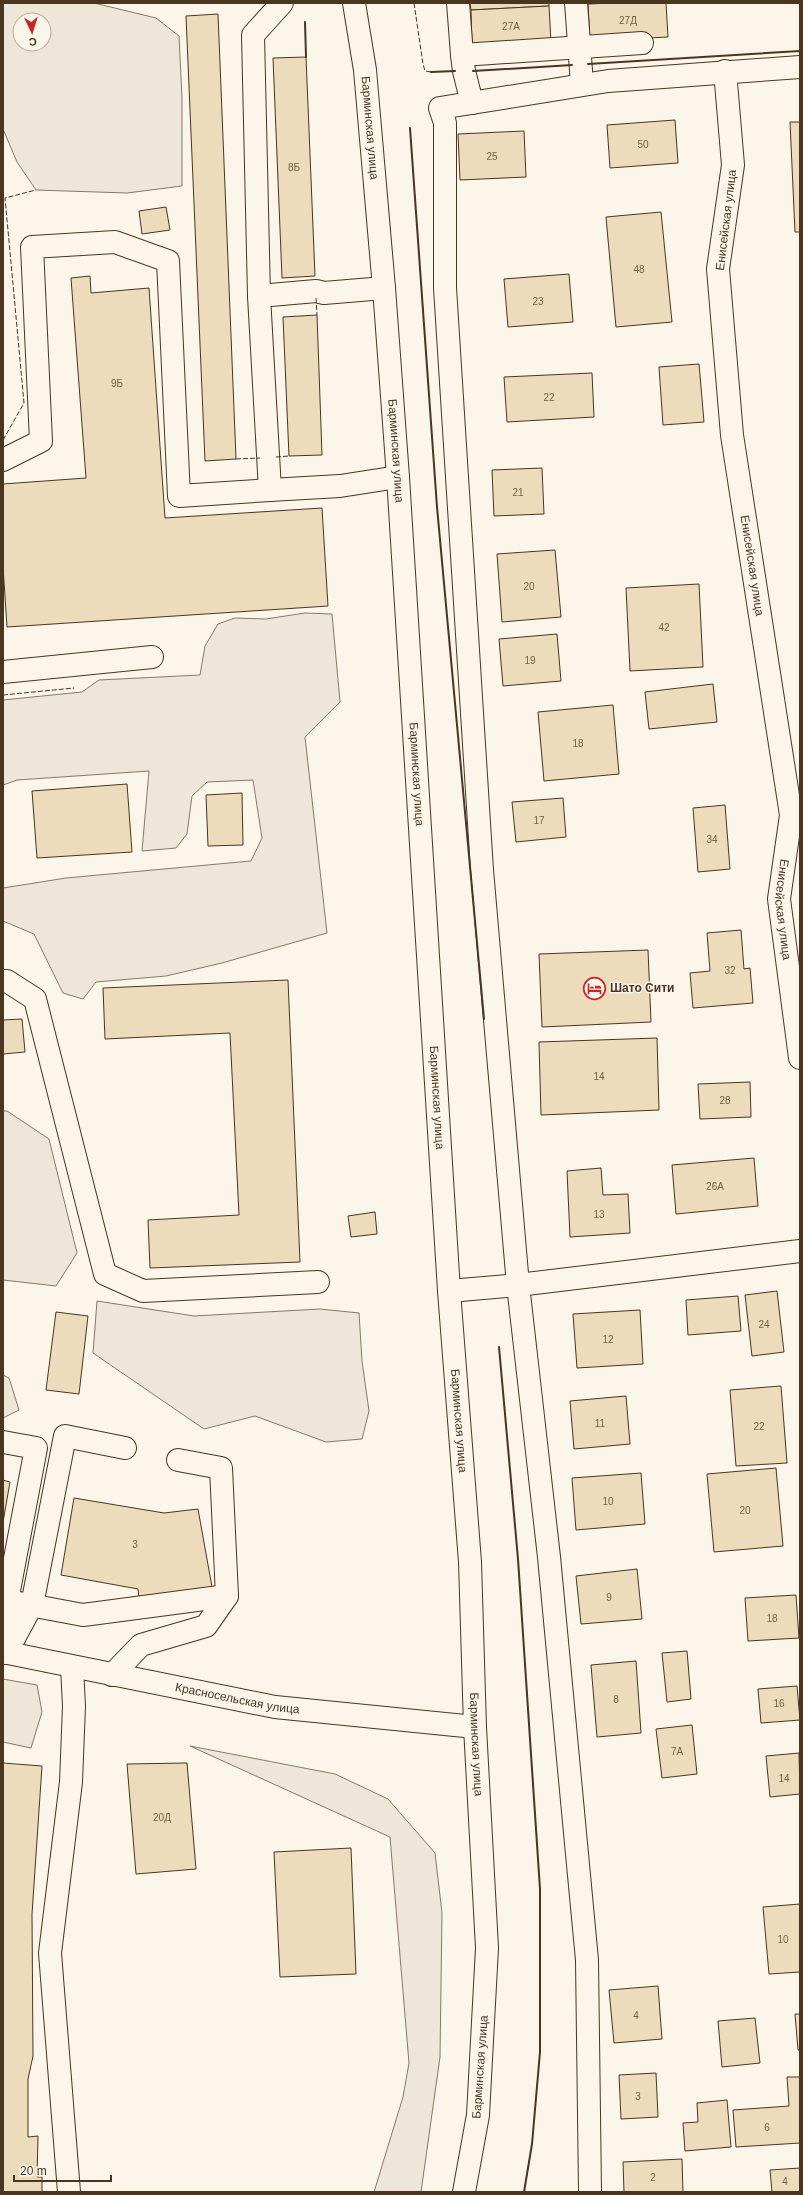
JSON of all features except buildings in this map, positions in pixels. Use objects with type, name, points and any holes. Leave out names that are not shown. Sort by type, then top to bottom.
[{"type":"main road","points":[[270,490],[259,296],[253,35],[282,3]]},
{"type":"main road","name":"Барминская улица","points":[[354,3],[365,70],[384,288],[398,477],[449,1291],[470,1562],[475,1727],[486,1948],[478,2115],[464,2192]]},
{"type":"main road","points":[[458,3],[464,71],[472,103]]},
{"type":"main road","points":[[576,3],[582,84]]},
{"type":"main road","points":[[462,55],[642,43]]},
{"type":"main road","points":[[590,2192],[587,1960],[549,1557],[518,1285],[482,870],[445,288],[445,123],[440,108],[582,84],[726,71],[800,67]]},
{"type":"main road","name":"Енисейская улица","points":[[726,71],[733,166],[718,269],[732,436],[791,815],[780,900],[800,1058]]},
{"type":"main road","points":[[3,460],[41,441],[32,247],[115,242],[168,260],[179,496],[340,486],[398,477]]},
{"type":"main road","points":[[259,296],[316,291],[324,292],[384,288]]},
{"type":"main road","points":[[3,672],[152,657]]},
{"type":"main road","points":[[3,981],[7,981],[36,999],[105,1274],[143,1291],[318,1282]]},
{"type":"main road","points":[[449,1291],[518,1285],[800,1251]]},
{"type":"main road","points":[[5,1652],[32,1605],[65,1436],[125,1448]]},
{"type":"main road","points":[[3,1442],[36,1448],[7,1601],[5,1652]]},
{"type":"main road","points":[[112,1675],[141,1646],[206,1626],[227,1596],[221,1468],[178,1460]]},
{"type":"main road","points":[[7,1601],[83,1615],[227,1596]]},
{"type":"main road","name":"Красносельская улица","points":[[5,1652],[72,1667],[275,1707],[475,1727]]},
{"type":"main road","points":[[69,2192],[50,1953],[72,1782],[74,1706],[72,1667]]},
{"type":"shaded area","points":[[3,3],[94,3],[156,18],[179,36],[182,98],[182,186],[127,193],[36,190],[17,162],[3,129]]},
{"type":"shaded area","points":[[305,613],[332,614],[340,702],[305,737],[327,933],[222,963],[166,976],[96,982],[83,999],[63,993],[34,934],[3,921],[3,888],[66,878],[251,861],[262,838],[253,780],[207,782],[192,796],[187,834],[176,848],[142,851],[149,771],[17,780],[3,785],[3,700],[82,692],[99,680],[200,675],[205,646],[218,624],[235,618],[266,619]]},
{"type":"shaded area","points":[[3,1111],[7,1111],[49,1139],[77,1253],[56,1286],[3,1280]]},
{"type":"shaded area","points":[[97,1301],[194,1316],[320,1309],[359,1313],[362,1361],[369,1411],[362,1439],[326,1442],[255,1416],[204,1429],[93,1353]]},
{"type":"shaded area","points":[[3,1375],[9,1378],[19,1410],[3,1418]]},
{"type":"shaded area","points":[[3,1679],[37,1685],[42,1712],[31,1748],[3,1742]]},
{"type":"shaded area","points":[[190,1746],[335,1774],[388,1799],[435,1853],[442,1913],[440,2057],[421,2192],[374,2192],[403,2097],[409,2063],[390,1837]]},
{"type":"fence","points":[[414,3],[423,64],[425,71],[431,72]]},
{"type":"fence","points":[[3,440],[24,403],[5,198],[36,190]]},
{"type":"fence","points":[[316,298],[317,315]]},
{"type":"fence","points":[[276,457],[289,456]]},
{"type":"fence","points":[[236,459],[260,458]]},
{"type":"fence","points":[[3,695],[74,688]]},
{"type":"wall","points":[[305,22],[306,57]]},
{"type":"wall","points":[[588,64],[800,51]]},
{"type":"wall","points":[[473,71],[572,65]]},
{"type":"wall","points":[[431,72],[455,71]]},
{"type":"wall","points":[[410,128],[437,507],[484,1019]]},
{"type":"wall","points":[[499,1347],[518,1559],[540,1889],[540,2052],[532,2144],[524,2192]]},
{"type":"place","name":"Шато Сити","points":[[595,988]]}]
